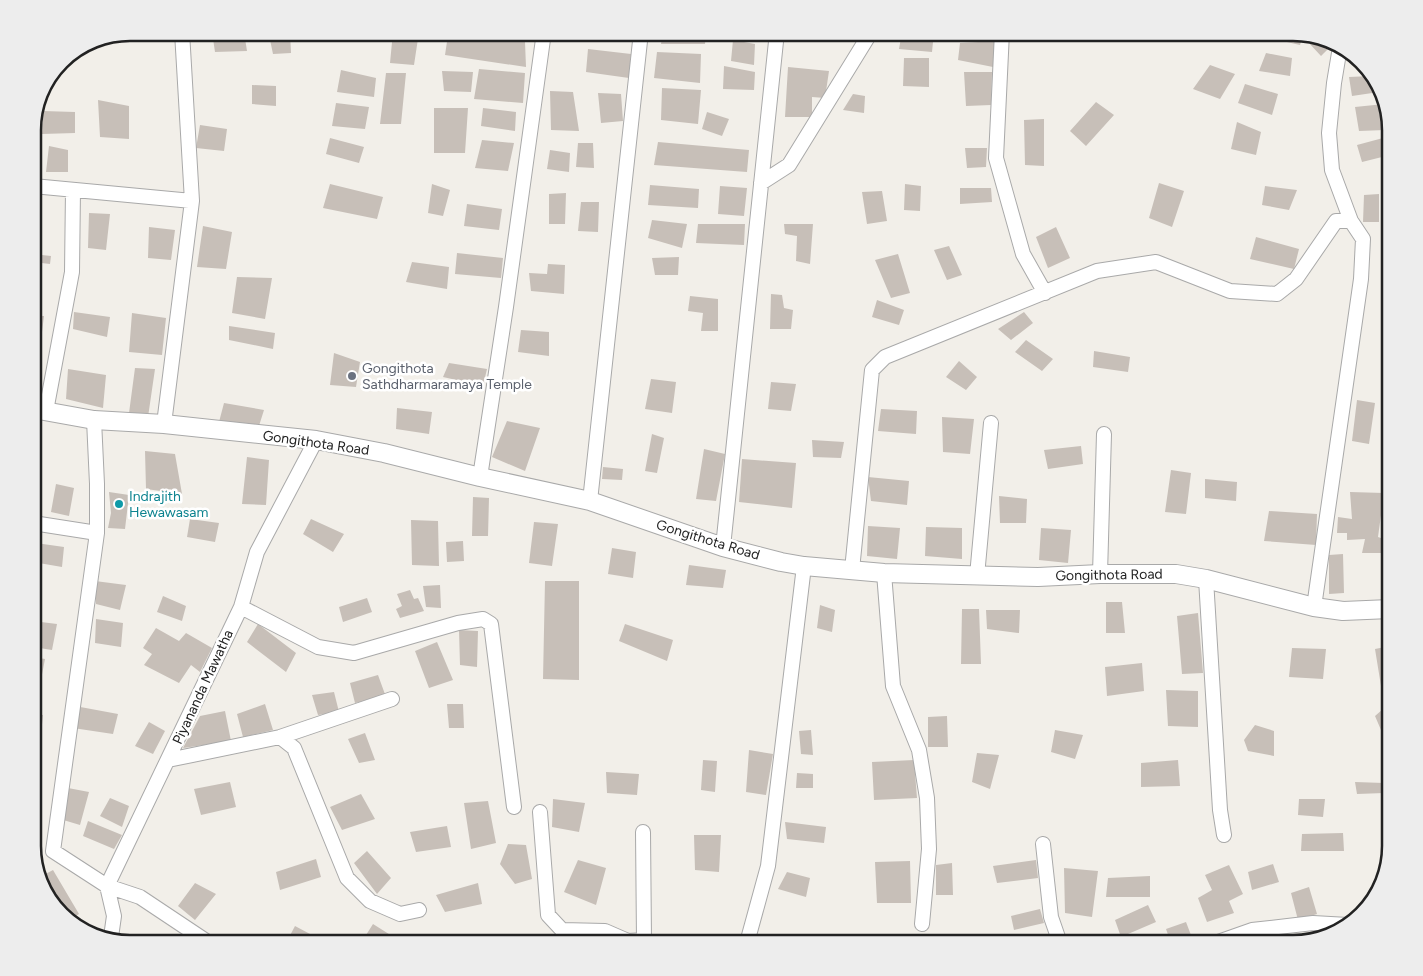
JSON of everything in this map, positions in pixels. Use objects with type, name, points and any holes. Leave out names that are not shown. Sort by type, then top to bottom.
[{"type":"street","points":[[164,424],[192,201],[183,41]]},
{"type":"street","points":[[480,477],[506,307],[543,41]]},
{"type":"street","points":[[590,501],[640,41]]},
{"type":"street","points":[[723,547],[775,41]]},
{"type":"street","points":[[761,183],[789,165],[866,41]]},
{"type":"street","points":[[1002,41],[996,158],[1023,254],[1045,293]]},
{"type":"street","points":[[1314,607],[1360,279],[1363,239],[1351,221],[1332,170],[1328,133],[1339,54]]},
{"type":"street","points":[[41,187],[192,201]]},
{"type":"street","points":[[41,402],[72,272],[73,190]]},
{"type":"street","points":[[852,570],[872,370],[885,357],[1097,271],[1156,262],[1230,291],[1277,294],[1296,279],[1336,221],[1351,221]]},
{"type":"street","name":"Gongithota Road","points":[[41,410],[94,420],[164,424],[316,440],[590,501],[723,547],[804,566],[884,573],[1038,578],[1100,574],[1176,574],[1206,579],[1314,607],[1343,611],[1382,609]]},
{"type":"street","points":[[94,420],[97,533],[53,851],[107,886],[140,897],[196,935]]},
{"type":"street","points":[[977,576],[991,423]]},
{"type":"street","points":[[1100,574],[1104,434]]},
{"type":"street","name":"Piyananda Mawatha","points":[[107,886],[241,607],[257,552],[316,440]]},
{"type":"street","points":[[41,524],[97,533]]},
{"type":"street","points":[[749,935],[768,866],[804,566]]},
{"type":"street","points":[[884,573],[893,686],[919,750],[927,798],[929,849],[922,924]]},
{"type":"street","points":[[1206,579],[1220,810],[1224,835]]},
{"type":"street","points":[[241,607],[318,647],[354,653],[458,623],[483,619],[491,624],[514,807]]},
{"type":"street","points":[[168,760],[280,737],[392,699]]},
{"type":"street","points":[[280,737],[294,748],[347,878],[370,902],[400,914],[419,910]]},
{"type":"street","points":[[540,812],[548,915],[562,930],[605,931],[613,935]]},
{"type":"street","points":[[643,832],[649,935]]},
{"type":"street","points":[[1043,844],[1051,917],[1057,935]]},
{"type":"street","points":[[107,886],[114,916],[112,933]]},
{"type":"street","points":[[1239,935],[1252,930],[1313,924],[1334,925]]},
{"type":"building","points":[[213,41],[245,41],[247,51],[215,52]]},
{"type":"building","points":[[270,41],[290,41],[291,53],[273,54]]},
{"type":"building","points":[[392,41],[418,41],[414,65],[390,63]]},
{"type":"building","points":[[447,41],[525,42],[526,67],[445,55]]},
{"type":"building","points":[[662,41],[705,41],[705,44],[661,44]]},
{"type":"building","points":[[733,41],[755,44],[754,65],[731,61]]},
{"type":"building","points":[[900,41],[933,41],[932,52],[899,49]]},
{"type":"building","points":[[997,41],[993,67],[958,60],[960,43]]},
{"type":"building","points":[[1282,41],[1301,42],[1300,45]]},
{"type":"building","points":[[1309,43],[1328,49],[1321,56]]},
{"type":"building","points":[[588,49],[631,54],[629,78],[586,72]]},
{"type":"building","points":[[657,52],[701,54],[700,83],[654,78]]},
{"type":"building","points":[[1266,53],[1292,58],[1290,76],[1259,71]]},
{"type":"building","points":[[904,58],[929,58],[929,87],[903,86]]},
{"type":"building","points":[[1210,65],[1235,74],[1220,99],[1193,89]]},
{"type":"building","points":[[724,66],[755,72],[754,90],[723,89]]},
{"type":"building","points":[[788,67],[829,71],[825,98],[812,97],[812,117],[785,117]]},
{"type":"building","points":[[479,69],[525,73],[523,103],[474,99]]},
{"type":"building","points":[[341,70],[376,78],[374,97],[337,92]]},
{"type":"building","points":[[442,71],[473,72],[471,92],[444,91]]},
{"type":"building","points":[[964,72],[992,72],[991,105],[966,106]]},
{"type":"building","points":[[386,73],[406,73],[401,124],[380,124]]},
{"type":"building","points":[[1363,76],[1374,93],[1352,96],[1349,77]]},
{"type":"building","points":[[1245,84],[1278,94],[1272,115],[1238,103]]},
{"type":"building","points":[[252,85],[276,86],[276,106],[252,104]]},
{"type":"building","points":[[662,88],[701,90],[698,124],[661,120]]},
{"type":"building","points":[[550,91],[573,92],[579,131],[551,130]]},
{"type":"building","points":[[598,93],[621,94],[623,121],[601,123]]},
{"type":"building","points":[[853,94],[865,96],[864,113],[843,110]]},
{"type":"building","points":[[98,100],[129,106],[129,139],[100,137]]},
{"type":"building","points":[[1096,102],[1114,115],[1086,146],[1070,131]]},
{"type":"building","points":[[336,103],[369,107],[365,129],[332,126]]},
{"type":"building","points":[[1378,105],[1382,130],[1359,131],[1355,107]]},
{"type":"building","points":[[434,108],[468,108],[465,153],[434,153]]},
{"type":"building","points":[[483,108],[516,112],[515,131],[481,126]]},
{"type":"building","points":[[43,111],[75,112],[75,133],[42,134]]},
{"type":"building","points":[[707,112],[729,119],[722,136],[702,129]]},
{"type":"building","points":[[1044,119],[1044,166],[1025,165],[1024,120]]},
{"type":"building","points":[[1237,122],[1261,132],[1256,155],[1231,149]]},
{"type":"building","points":[[200,125],[227,129],[224,151],[196,148]]},
{"type":"building","points":[[330,138],[364,147],[359,163],[326,154]]},
{"type":"building","points":[[1382,138],[1382,157],[1362,162],[1357,145]]},
{"type":"building","points":[[482,140],[514,143],[508,171],[475,168]]},
{"type":"building","points":[[658,142],[749,150],[747,172],[654,165]]},
{"type":"building","points":[[578,143],[593,143],[594,168],[576,167]]},
{"type":"building","points":[[49,146],[68,150],[68,172],[46,172]]},
{"type":"building","points":[[965,148],[987,148],[986,167],[967,168]]},
{"type":"building","points":[[550,150],[570,153],[569,172],[547,169]]},
{"type":"building","points":[[1159,183],[1184,191],[1172,227],[1149,218]]},
{"type":"building","points":[[330,184],[383,197],[377,219],[323,208]]},
{"type":"building","points":[[432,184],[450,190],[443,216],[428,213]]},
{"type":"building","points":[[905,184],[921,186],[920,211],[904,210]]},
{"type":"building","points":[[650,185],[699,189],[698,208],[648,205]]},
{"type":"building","points":[[720,186],[747,188],[744,216],[718,214]]},
{"type":"building","points":[[1265,186],[1297,190],[1289,210],[1262,205]]},
{"type":"building","points":[[960,188],[991,188],[992,202],[960,204]]},
{"type":"building","points":[[882,191],[887,221],[867,224],[862,192]]},
{"type":"building","points":[[566,193],[565,224],[549,224],[549,194]]},
{"type":"building","points":[[1379,194],[1379,222],[1363,222],[1364,195]]},
{"type":"building","points":[[581,202],[599,202],[598,232],[578,231]]},
{"type":"building","points":[[467,204],[502,209],[499,230],[464,226]]},
{"type":"building","points":[[89,213],[110,214],[106,250],[88,248]]},
{"type":"building","points":[[652,220],[687,224],[682,248],[648,238]]},
{"type":"building","points":[[698,224],[745,224],[744,245],[696,243]]},
{"type":"building","points":[[784,224],[813,224],[810,264],[796,261],[797,236],[785,234]]},
{"type":"building","points":[[203,226],[232,232],[226,269],[197,267]]},
{"type":"building","points":[[149,227],[175,230],[171,260],[148,258]]},
{"type":"building","points":[[1056,227],[1070,258],[1048,268],[1036,237]]},
{"type":"building","points":[[1256,237],[1299,249],[1294,269],[1250,259]]},
{"type":"building","points":[[949,246],[962,275],[947,280],[934,250]]},
{"type":"building","points":[[457,253],[503,258],[501,278],[455,274]]},
{"type":"building","points":[[898,254],[910,293],[891,298],[875,260]]},
{"type":"building","points":[[41,255],[51,256],[50,264],[41,263]]},
{"type":"building","points":[[679,257],[678,275],[655,275],[652,258]]},
{"type":"building","points":[[412,262],[449,267],[447,289],[406,282]]},
{"type":"building","points":[[548,264],[565,265],[564,294],[531,291],[529,273],[547,274]]},
{"type":"building","points":[[237,277],[272,278],[265,319],[232,313]]},
{"type":"building","points":[[771,294],[782,295],[784,308],[793,310],[791,329],[770,329]]},
{"type":"building","points":[[690,296],[718,299],[718,331],[701,331],[703,313],[688,311]]},
{"type":"building","points":[[877,300],[904,310],[899,325],[872,317]]},
{"type":"building","points":[[74,312],[110,317],[107,337],[73,329]]},
{"type":"building","points":[[1024,312],[1033,323],[1011,340],[998,329]]},
{"type":"building","points":[[132,313],[166,318],[162,355],[129,352]]},
{"type":"building","points":[[41,316],[44,316],[42,332]]},
{"type":"building","points":[[229,326],[275,333],[273,349],[229,340]]},
{"type":"building","points":[[521,330],[549,332],[549,356],[518,352]]},
{"type":"building","points":[[1026,340],[1053,359],[1042,371],[1015,352]]},
{"type":"building","points":[[1094,351],[1130,357],[1128,372],[1093,367]]},
{"type":"building","points":[[334,353],[360,362],[356,387],[330,385]]},
{"type":"building","points":[[959,361],[977,377],[966,390],[946,377]]},
{"type":"building","points":[[449,363],[487,369],[483,386],[443,377]]},
{"type":"building","points":[[135,368],[155,369],[148,417],[129,413]]},
{"type":"building","points":[[68,369],[106,375],[103,408],[66,399]]},
{"type":"building","points":[[651,379],[676,382],[672,413],[645,409]]},
{"type":"building","points":[[771,382],[796,384],[791,411],[768,409]]},
{"type":"building","points":[[1357,400],[1375,403],[1369,444],[1352,441]]},
{"type":"building","points":[[224,403],[264,410],[258,429],[219,422]]},
{"type":"building","points":[[397,408],[432,412],[429,434],[396,429]]},
{"type":"building","points":[[881,409],[917,411],[916,434],[878,431]]},
{"type":"building","points":[[942,417],[974,419],[970,454],[943,452]]},
{"type":"building","points":[[507,421],[540,428],[525,471],[492,457]]},
{"type":"building","points":[[652,434],[664,438],[657,473],[645,471]]},
{"type":"building","points":[[812,440],[844,442],[841,458],[813,457]]},
{"type":"building","points":[[1081,446],[1083,464],[1048,469],[1044,450]]},
{"type":"building","points":[[704,449],[725,454],[716,501],[696,499]]},
{"type":"building","points":[[145,451],[175,454],[182,494],[146,489]]},
{"type":"building","points":[[247,457],[269,460],[266,505],[242,504]]},
{"type":"building","points":[[742,459],[796,463],[792,508],[739,502]]},
{"type":"building","points":[[603,467],[623,469],[622,480],[602,479]]},
{"type":"building","points":[[1171,470],[1191,473],[1186,514],[1165,512]]},
{"type":"building","points":[[868,477],[909,481],[907,505],[871,501]]},
{"type":"building","points":[[1205,479],[1237,482],[1236,501],[1205,498]]},
{"type":"building","points":[[56,484],[74,488],[69,516],[51,512]]},
{"type":"building","name":"Indrajith Hewawasam","points":[[109,492],[129,495],[125,529],[108,528],[111,513]]},
{"type":"building","points":[[1350,492],[1382,493],[1378,537],[1382,538],[1382,553],[1362,553],[1365,539],[1347,540],[1347,533],[1337,533],[1338,517],[1352,519]]},
{"type":"building","points":[[999,496],[1027,499],[1026,523],[1000,523]]},
{"type":"building","points":[[473,497],[489,498],[488,536],[472,536]]},
{"type":"building","points":[[1269,511],[1317,514],[1316,545],[1264,541]]},
{"type":"building","points":[[190,519],[219,523],[215,542],[187,537]]},
{"type":"building","points":[[311,519],[344,534],[333,552],[303,534]]},
{"type":"building","points":[[411,520],[438,521],[439,566],[412,565]]},
{"type":"building","points":[[534,522],[558,524],[552,566],[529,563]]},
{"type":"building","points":[[868,526],[900,528],[897,559],[867,556]]},
{"type":"building","points":[[926,527],[962,528],[962,559],[925,556]]},
{"type":"building","points":[[1041,528],[1071,530],[1068,563],[1039,560]]},
{"type":"building","points":[[463,541],[464,561],[447,562],[446,542]]},
{"type":"building","points":[[41,544],[64,547],[62,567],[41,563]]},
{"type":"building","points":[[612,548],[636,552],[633,578],[608,574]]},
{"type":"building","points":[[1343,554],[1344,593],[1329,594],[1329,555]]},
{"type":"building","points":[[689,565],[726,570],[723,588],[686,585]]},
{"type":"building","points":[[95,581],[126,585],[120,610],[96,604]]},
{"type":"building","points":[[545,581],[579,581],[579,680],[543,679]]},
{"type":"building","points":[[440,585],[441,608],[426,607],[423,586]]},
{"type":"building","points":[[410,590],[414,599],[418,598],[424,611],[400,618],[396,609],[402,606],[397,594]]},
{"type":"building","points":[[163,596],[186,606],[182,621],[157,612]]},
{"type":"building","points":[[367,598],[372,612],[343,622],[339,607]]},
{"type":"building","points":[[1106,602],[1122,602],[1125,633],[1106,633]]},
{"type":"building","points":[[820,605],[835,610],[832,632],[817,628]]},
{"type":"building","points":[[962,609],[979,609],[981,664],[961,664]]},
{"type":"building","points":[[986,610],[1020,610],[1019,633],[987,629]]},
{"type":"building","points":[[1198,613],[1203,673],[1182,674],[1177,616]]},
{"type":"building","points":[[96,619],[123,623],[121,647],[95,643]]},
{"type":"building","points":[[41,622],[57,624],[52,650],[41,648]]},
{"type":"building","points":[[258,624],[296,653],[286,672],[247,642]]},
{"type":"building","points":[[625,624],[673,640],[667,661],[619,641]]},
{"type":"building","points":[[156,628],[179,641],[186,633],[212,648],[200,672],[191,665],[179,683],[144,665],[152,654],[143,648]]},
{"type":"building","points":[[459,630],[478,631],[477,667],[460,665]]},
{"type":"building","points":[[437,642],[453,680],[429,688],[415,651]]},
{"type":"building","points":[[1292,648],[1326,649],[1323,679],[1289,677]]},
{"type":"building","points":[[1382,648],[1382,686],[1381,686],[1375,649]]},
{"type":"building","points":[[41,658],[45,659],[41,680]]},
{"type":"building","points":[[1142,663],[1144,691],[1107,696],[1105,667]]},
{"type":"building","points":[[378,675],[386,697],[355,703],[350,683]]},
{"type":"building","points":[[1166,690],[1198,691],[1198,727],[1168,726]]},
{"type":"building","points":[[334,692],[339,712],[318,715],[312,695]]},
{"type":"building","points":[[265,704],[273,730],[243,737],[237,714]]},
{"type":"building","points":[[447,704],[463,704],[464,728],[449,728]]},
{"type":"building","points":[[75,706],[118,714],[113,734],[73,728]]},
{"type":"building","points":[[1382,710],[1382,732],[1375,716]]},
{"type":"building","points":[[225,711],[231,741],[183,748],[200,716]]},
{"type":"building","points":[[41,715],[43,715],[41,734]]},
{"type":"building","points":[[947,716],[948,747],[928,747],[928,717]]},
{"type":"building","points":[[149,722],[165,731],[153,754],[135,746]]},
{"type":"building","points":[[1255,725],[1274,731],[1274,756],[1248,751],[1244,740]]},
{"type":"building","points":[[811,730],[813,755],[801,754],[799,731]]},
{"type":"building","points":[[1055,730],[1083,735],[1075,759],[1051,752]]},
{"type":"building","points":[[365,733],[375,760],[359,763],[348,739]]},
{"type":"building","points":[[749,750],[773,754],[766,795],[746,792]]},
{"type":"building","points":[[977,753],[999,755],[990,789],[972,782]]},
{"type":"building","points":[[703,760],[717,761],[715,792],[701,790]]},
{"type":"building","points":[[914,760],[917,798],[874,800],[872,762]]},
{"type":"building","points":[[1178,760],[1180,786],[1141,787],[1141,763]]},
{"type":"building","points":[[606,772],[639,774],[637,795],[607,793]]},
{"type":"building","points":[[797,773],[813,774],[813,788],[796,788]]},
{"type":"building","points":[[230,782],[236,807],[201,815],[194,789]]},
{"type":"building","points":[[1355,782],[1382,783],[1382,793],[1357,794]]},
{"type":"building","points":[[68,788],[89,792],[80,825],[60,819]]},
{"type":"building","points":[[361,794],[375,819],[342,830],[330,807]]},
{"type":"building","points":[[110,798],[129,806],[122,827],[100,816]]},
{"type":"building","points":[[553,799],[585,803],[579,832],[552,827]]},
{"type":"building","points":[[1299,799],[1325,799],[1323,817],[1298,815]]},
{"type":"building","points":[[488,801],[496,843],[471,849],[464,803]]},
{"type":"building","points":[[88,821],[122,835],[114,849],[83,836]]},
{"type":"building","points":[[785,822],[826,827],[824,843],[787,839]]},
{"type":"building","points":[[447,826],[451,847],[416,852],[410,832]]},
{"type":"building","points":[[1343,833],[1344,851],[1301,851],[1302,834]]},
{"type":"building","points":[[694,835],[721,835],[719,872],[695,870]]},
{"type":"building","points":[[508,844],[526,845],[532,879],[515,884],[500,864]]},
{"type":"building","points":[[367,851],[391,878],[377,894],[354,863]]},
{"type":"building","points":[[316,859],[321,877],[280,890],[276,872]]},
{"type":"building","points":[[578,860],[606,868],[596,905],[564,892]]},
{"type":"building","points":[[1036,860],[1038,878],[997,883],[993,866]]},
{"type":"building","points":[[910,861],[911,903],[877,903],[875,862]]},
{"type":"building","points":[[952,863],[953,895],[936,895],[936,865]]},
{"type":"building","points":[[1273,864],[1279,882],[1252,890],[1248,872]]},
{"type":"building","points":[[1229,865],[1243,894],[1229,901],[1234,913],[1207,922],[1198,898],[1212,890],[1205,875]]},
{"type":"building","points":[[1064,868],[1098,871],[1092,917],[1065,913]]},
{"type":"building","points":[[53,870],[79,914],[76,916],[63,904],[50,885],[46,874]]},
{"type":"building","points":[[787,872],[810,878],[806,897],[778,889]]},
{"type":"building","points":[[1150,876],[1150,897],[1106,897],[1108,878]]},
{"type":"building","points":[[195,883],[216,894],[195,920],[178,906]]},
{"type":"building","points":[[478,883],[482,904],[445,912],[436,895]]},
{"type":"building","points":[[1309,887],[1317,914],[1298,920],[1291,893]]},
{"type":"building","points":[[1148,905],[1156,922],[1126,935],[1120,935],[1115,920]]},
{"type":"building","points":[[1040,909],[1044,923],[1014,930],[1011,916]]},
{"type":"building","points":[[1186,922],[1191,935],[1168,935],[1166,929]]},
{"type":"building","points":[[373,924],[390,935],[366,935]]},
{"type":"building","points":[[295,926],[312,935],[290,935]]},
{"type":"place","name":"Gongithota Sathdharmaramaya Temple","points":[[352,376]]},
{"type":"place","name":"Indrajith Hewawasam","points":[[119,504]]}]
